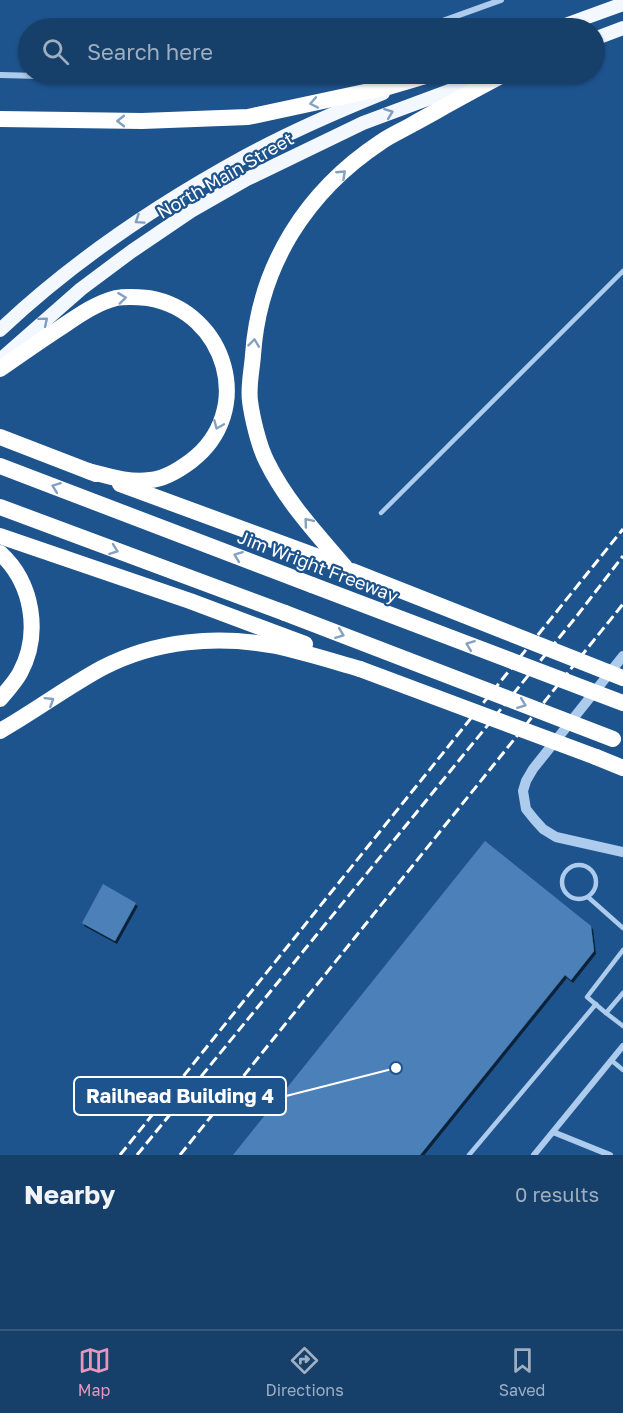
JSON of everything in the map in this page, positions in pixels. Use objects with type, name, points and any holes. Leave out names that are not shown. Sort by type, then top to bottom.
[{"type":"highway","points":[[0,119],[142,121],[248,117],[399,84]]},
{"type":"highway","points":[[349,569],[288,499],[266,461],[257,432],[250,399],[253,351],[269,276],[306,211],[347,168],[382,141],[487,84]]},
{"type":"highway","points":[[0,369],[77,316],[117,298],[159,300],[177,307],[193,317],[203,327],[219,352],[227,384],[226,403],[220,422],[205,448],[167,476],[151,480],[131,480],[88,471]]},
{"type":"highway","points":[[0,437],[158,499],[349,569],[623,678]]},
{"type":"highway","name":"Jim Wright Freeway","points":[[0,466],[623,703]]},
{"type":"highway","points":[[0,507],[618,741]]},
{"type":"highway","points":[[0,536],[255,625],[331,654],[360,669]]},
{"type":"highway","points":[[0,553],[17,573],[25,589],[32,622],[29,650],[25,661],[19,674],[0,699]]},
{"type":"highway","points":[[0,731],[102,669],[132,655],[178,643],[213,640],[244,641],[278,646],[360,669],[623,768]]},
{"type":"main road","points":[[584,18],[623,4]]},
{"type":"main road","points":[[605,35],[623,28]]},
{"type":"main road","name":"North Main Street","points":[[0,330],[22,309],[98,249],[189,189],[247,155],[330,115],[409,84]]},
{"type":"main road","name":"North Main Street","points":[[0,360],[81,289],[191,211],[246,179],[363,123],[470,84]]},
{"type":"street","points":[[451,18],[501,0]]},
{"type":"street","points":[[0,75],[18,75]]},
{"type":"street","points":[[623,656],[533,769],[523,791],[526,809],[543,829],[556,837],[623,852]]},
{"type":"street","points":[[534,1155],[623,1046]]},
{"type":"street","points":[[553,1132],[610,1155]]},
{"type":"lane","points":[[381,513],[623,271]]},
{"type":"lane","points":[[571,866],[588,867],[596,877],[595,888],[588,897],[577,900],[564,891],[563,874],[571,866]]},
{"type":"lane","points":[[588,897],[623,928]]},
{"type":"lane","points":[[623,950],[587,997],[623,1026]]},
{"type":"lane","points":[[606,1012],[623,993]]},
{"type":"lane","points":[[469,1155],[596,1004]]},
{"type":"lane","points":[[611,1060],[623,1070]]},
{"type":"building","points":[[485,841],[591,926],[594,951],[571,980],[565,975],[420,1155],[233,1155]]},
{"type":"building","points":[[103,884],[136,903],[115,941],[82,923]]},
{"type":"railway","points":[[120,1155],[623,529]]},
{"type":"railway","points":[[137,1155],[576,617],[623,556]]},
{"type":"railway","points":[[180,1155],[623,604]]},
{"type":"place","name":"Railhead Building 4","points":[[396,1068]]}]
